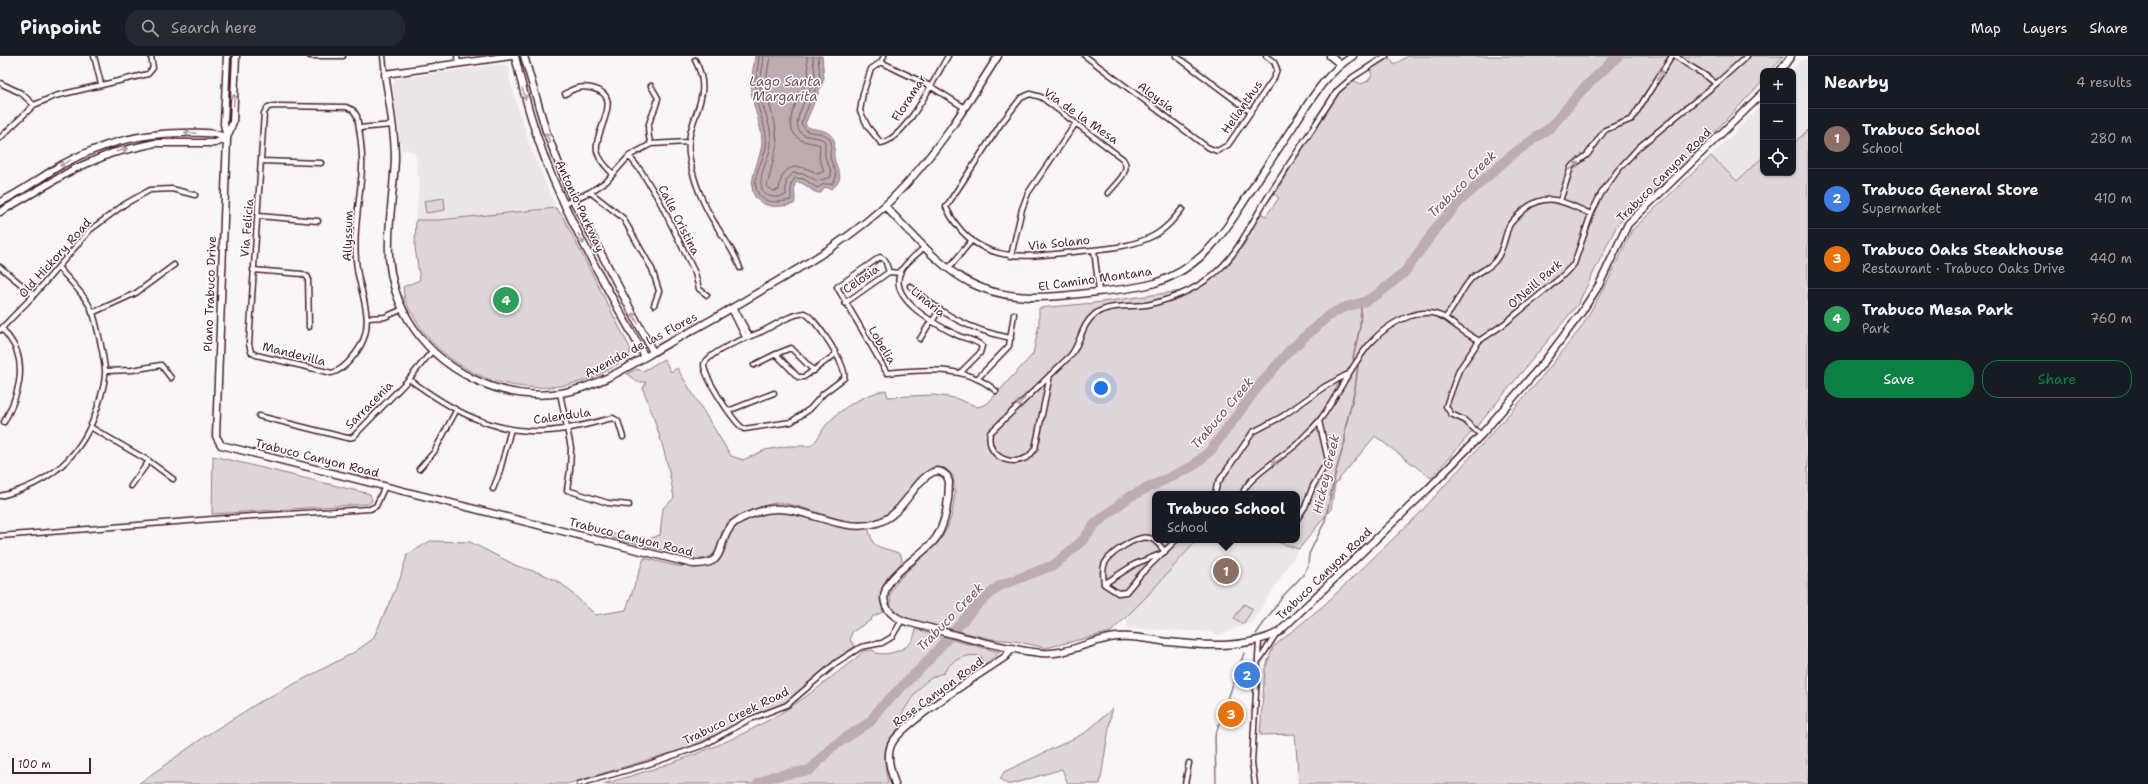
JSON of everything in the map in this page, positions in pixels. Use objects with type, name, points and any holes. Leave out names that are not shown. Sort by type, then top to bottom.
[{"type":"main road","name":"Plano Trabuco Drive","points":[[225,447],[219,444],[216,436],[227,138],[224,124],[227,56]]},
{"type":"main road","name":"Plano Trabuco Drive","points":[[227,138],[233,122],[236,56]]},
{"type":"main road","points":[[385,74],[511,56]]},
{"type":"main road","name":"Antonio Parkway","points":[[515,56],[534,126],[564,204],[644,357]]},
{"type":"main road","name":"Antonio Parkway","points":[[524,56],[546,132],[573,200],[653,352]]},
{"type":"main road","name":"Avenida de las Flores","points":[[385,74],[395,160],[387,246],[392,279],[402,310],[416,332],[432,351],[445,362],[464,374],[496,388],[520,394],[560,393],[598,382],[644,357],[732,308],[816,258],[848,236],[885,206],[920,169],[965,108],[998,56]]},
{"type":"main road","points":[[1330,56],[1340,64]]},
{"type":"main road","name":"El Camino Montana","points":[[885,206],[948,270],[981,289],[1011,297],[1043,298],[1145,285],[1164,279],[1182,271],[1210,249],[1230,224],[1315,92],[1340,64],[1353,56]]},
{"type":"main road","points":[[1782,68],[1791,56]]},
{"type":"main road","name":"Trabuco Canyon Road","points":[[225,447],[699,564],[711,563],[716,560],[733,524],[740,519],[758,512],[776,508],[786,509],[838,522],[870,525],[886,519],[896,512],[934,472],[943,472],[947,476],[949,487],[940,532],[928,548],[899,572],[885,590],[884,600],[892,615],[905,621],[1013,648],[1041,653],[1058,653],[1097,641],[1127,636],[1188,644],[1235,644],[1259,640],[1278,632],[1422,495],[1481,435],[1560,343],[1581,313],[1598,285],[1628,224],[1760,96]]},
{"type":"main road","points":[[0,202],[63,164],[88,151],[115,142],[140,136],[170,133],[216,132],[227,138]]},
{"type":"main road","points":[[0,212],[74,169],[112,153],[155,143],[215,143],[227,138]]},
{"type":"main road","name":"Rose Canyon Road","points":[[895,784],[889,754],[890,746],[898,735],[945,698],[1006,657],[1013,648]]},
{"type":"street","points":[[94,56],[101,84]]},
{"type":"street","points":[[0,138],[34,105],[55,96],[152,71],[151,56]]},
{"type":"street","points":[[310,56],[343,56]]},
{"type":"street","name":"Avenida de las Flores","points":[[383,56],[385,74]]},
{"type":"street","points":[[457,56],[458,64]]},
{"type":"street","points":[[884,56],[881,62],[930,86],[965,108]]},
{"type":"street","name":"Floramar","points":[[881,62],[871,69],[864,87],[860,111],[868,127],[881,143],[889,142],[900,130],[930,86],[948,56]]},
{"type":"street","name":"Aloysia","points":[[1085,56],[1207,147],[1217,151]]},
{"type":"street","points":[[1176,56],[1251,112]]},
{"type":"street","name":"Helianthus","points":[[1217,151],[1228,145],[1274,78],[1277,69],[1274,62],[1266,56]]},
{"type":"street","points":[[1050,375],[1035,449],[1027,458],[1019,460],[999,457],[992,452],[988,443],[990,433],[1075,350],[1082,330],[1096,314],[1102,310],[1150,304],[1164,300],[1198,285],[1223,267],[1235,253],[1264,203],[1337,91],[1353,77],[1386,56]]},
{"type":"street","points":[[1560,201],[1571,167],[1587,155],[1605,130],[1632,119],[1672,56]]},
{"type":"street","points":[[1676,56],[1692,68],[1708,76],[1716,84]]},
{"type":"street","name":"O'Neill Park","points":[[1481,435],[1464,420],[1451,414],[1446,406],[1459,370],[1479,341],[1504,324],[1560,278],[1574,264],[1591,214],[1601,194],[1639,146],[1716,84],[1747,56]]},
{"type":"street","points":[[695,60],[704,79],[703,90],[688,142],[694,173],[707,210],[737,258],[740,268]]},
{"type":"street","points":[[0,83],[21,93],[34,105]]},
{"type":"street","points":[[651,86],[658,98],[648,123],[647,133],[651,144]]},
{"type":"street","points":[[565,94],[574,88],[589,88],[602,92],[607,99],[607,114],[598,138],[597,152],[601,161],[613,174]]},
{"type":"street","name":"Via de la Mesa","points":[[946,207],[1021,98],[1030,94],[1041,97],[1123,159],[1126,164],[1126,171],[1108,193]]},
{"type":"street","name":"Via Felicia","points":[[251,352],[249,344],[253,270],[258,216],[264,113],[268,107],[346,107],[353,110]]},
{"type":"street","name":"Allyssum","points":[[332,373],[337,372],[348,362],[362,344],[365,335],[367,318],[357,271],[355,245],[362,167],[359,128],[357,116],[353,110]]},
{"type":"street","points":[[1011,256],[1022,209],[1028,193],[1076,123]]},
{"type":"street","points":[[359,128],[392,124]]},
{"type":"street","points":[[564,204],[590,192],[607,181],[629,156],[651,144],[688,142]]},
{"type":"street","name":"Calle Cristina","points":[[629,156],[641,171],[659,200],[691,266],[699,289],[707,295]]},
{"type":"street","points":[[261,161],[321,163]]},
{"type":"street","name":"Old Hickory Road","points":[[1,329],[34,295],[90,230],[125,204],[150,190],[172,188],[195,195]]},
{"type":"street","points":[[590,192],[623,218],[652,268],[660,291],[654,305]]},
{"type":"street","points":[[1445,318],[1455,306],[1472,278],[1495,262],[1510,224],[1532,204],[1547,199],[1560,201],[1591,214]]},
{"type":"street","name":"Via Solano","points":[[946,207],[951,217],[972,240],[988,250],[1011,256],[1032,256],[1094,250],[1141,242],[1155,236],[1168,226],[1182,209]]},
{"type":"street","points":[[258,216],[318,221]]},
{"type":"street","points":[[948,270],[972,240]]},
{"type":"street","points":[[900,273],[925,247]]},
{"type":"street","points":[[1094,250],[1099,291]]},
{"type":"street","name":"Celosia","points":[[837,290],[837,288],[880,257],[885,260],[889,272]]},
{"type":"street","points":[[92,313],[136,293],[174,265]]},
{"type":"street","points":[[0,267],[34,295]]},
{"type":"street","points":[[0,496],[21,491],[61,467],[92,428],[100,399],[105,371],[92,313],[78,289],[58,267]]},
{"type":"street","points":[[253,270],[302,274],[308,278],[309,327]]},
{"type":"street","name":"Celosia","points":[[845,302],[889,272],[900,273]]},
{"type":"street","name":"Linaria","points":[[900,273],[899,283],[902,294],[932,322],[961,336],[979,342],[982,346],[980,353],[960,373]]},
{"type":"street","points":[[910,286],[939,310],[966,325],[1011,338]]},
{"type":"street","name":"Lobelia","points":[[837,290],[887,373],[924,369],[960,373],[976,379],[990,386],[996,391]]},
{"type":"street","points":[[732,308],[747,336]]},
{"type":"street","points":[[367,318],[385,317],[402,310]]},
{"type":"street","points":[[920,339],[939,310]]},
{"type":"street","points":[[1244,491],[1249,481],[1288,453],[1319,421],[1353,365],[1383,332],[1396,321],[1426,312],[1438,314],[1479,341]]},
{"type":"street","points":[[804,313],[810,317],[818,327],[836,354],[845,371],[844,378],[823,394],[810,409],[790,422],[744,429],[728,411],[705,371],[704,364],[714,353],[731,346],[747,336],[766,329],[781,320],[804,313]]},
{"type":"street","points":[[976,379],[1009,346],[1014,314]]},
{"type":"street","points":[[1,329],[17,352],[19,372],[18,387],[11,409],[4,422]]},
{"type":"street","points":[[754,365],[791,348],[814,371]]},
{"type":"street","name":"Sarracenia","points":[[259,416],[350,438],[355,436],[409,379],[432,351]]},
{"type":"street","name":"Mandevilla","points":[[251,352],[256,355],[332,373]]},
{"type":"street","points":[[776,354],[798,377],[807,376],[836,354]]},
{"type":"street","points":[[105,371],[132,370],[161,365],[171,378]]},
{"type":"street","points":[[1216,491],[1217,484],[1253,432],[1283,416],[1324,387],[1347,375]]},
{"type":"street","name":"Calendula","points":[[409,379],[439,402],[456,411],[489,424],[511,429],[540,431],[567,429],[613,418],[618,421],[623,437]]},
{"type":"street","points":[[560,393],[571,448],[567,490],[608,503],[629,505]]},
{"type":"street","points":[[728,411],[774,393]]},
{"type":"street","points":[[419,469],[434,452],[456,411]]},
{"type":"street","points":[[1300,514],[1305,507],[1313,486],[1328,460],[1319,421]]},
{"type":"street","points":[[92,428],[149,461],[173,478]]},
{"type":"street","points":[[493,489],[499,474],[511,429]]},
{"type":"street","points":[[131,486],[149,461]]},
{"type":"street","points":[[0,536],[238,517],[370,509],[376,506],[386,486]]},
{"type":"street","points":[[1104,584],[1103,571],[1105,563],[1111,556],[1138,537],[1152,538]]},
{"type":"street","points":[[1158,543],[1165,552]]},
{"type":"street","points":[[1104,584],[1118,594],[1126,592],[1141,574],[1173,543]]},
{"type":"street","points":[[1104,584],[1135,564],[1165,552]]},
{"type":"street","name":"Trabuco Creek Road","points":[[579,784],[649,764],[704,745],[748,720],[787,705],[837,662],[861,647],[882,643],[892,637],[905,621]]},
{"type":"street","points":[[1259,663],[1266,647],[1278,632]]},
{"type":"street","points":[[1255,784],[1252,763],[1259,663],[1259,640]]},
{"type":"street","points":[[1185,784],[1189,763]]},
{"type":"shaded area","points":[[1408,56],[1783,56],[1773,68],[1760,68],[1760,84],[1681,167],[1617,225],[1578,304],[1485,417],[1431,478],[1375,436],[1335,484],[1331,509],[1299,549],[1280,543],[1300,543],[1300,491],[1152,491],[1152,543],[1194,543],[1148,595],[1111,632],[1046,648],[1015,641],[991,639],[903,618],[891,607],[890,595],[892,589],[904,574],[938,543],[947,529],[952,514],[955,493],[953,476],[945,468],[937,467],[927,472],[911,487],[890,512],[881,518],[870,521],[846,521],[801,507],[778,503],[770,504],[735,517],[729,521],[725,527],[715,551],[711,556],[706,558],[697,559],[606,536],[608,533],[646,540],[660,535],[663,508],[674,498],[662,442],[643,389],[646,382],[637,382],[627,374],[636,369],[643,371],[664,359],[671,372],[677,368],[731,456],[743,460],[765,450],[788,446],[810,446],[817,439],[827,424],[839,412],[862,398],[886,390],[888,397],[933,395],[955,398],[978,407],[987,404],[1033,354],[1039,324],[1039,308],[1094,303],[1196,289],[1228,266],[1245,243],[1260,213],[1266,216],[1279,198],[1274,194],[1339,92],[1353,80],[1361,84],[1368,81],[1372,75],[1370,69],[1390,58],[1394,65]]},
{"type":"shaded area","points":[[1808,59],[1808,130],[1796,141],[1796,68],[1794,68],[1801,60]]},
{"type":"shaded area","points":[[502,64],[510,69],[509,76],[530,146],[556,208],[439,220],[416,220],[420,176],[416,175],[417,161],[415,153],[408,150],[401,150],[393,84],[396,79]]},
{"type":"shaded area","points":[[1760,107],[1760,160],[1737,181],[1711,156]]},
{"type":"shaded area","points":[[1808,130],[1808,784],[1299,784],[1295,734],[1260,735],[1265,669],[1273,647],[1324,605],[1419,514],[1536,384],[1581,328],[1609,279],[1632,230],[1711,156],[1737,181],[1760,160],[1760,176],[1796,176],[1796,141]]},
{"type":"shaded area","points":[[444,198],[445,210],[426,213],[424,201]]},
{"type":"shaded area","points":[[556,208],[563,217],[631,350],[629,357],[592,378],[567,385],[541,387],[516,386],[492,380],[469,370],[448,356],[430,339],[408,307],[403,287],[420,280],[415,248],[416,220],[439,220]]},
{"type":"shaded area","points":[[213,456],[370,494],[372,501],[368,504],[212,514]]},
{"type":"shaded area","points":[[776,511],[785,511],[855,528],[868,528],[873,543],[901,555],[902,561],[883,587],[880,599],[883,612],[872,617],[871,620],[852,632],[850,640],[855,646],[830,664],[788,701],[688,748],[567,784],[138,784],[207,735],[258,703],[353,653],[373,639],[400,579],[407,555],[430,541],[470,542],[517,566],[543,574],[562,584],[596,615],[626,610],[644,558],[681,567],[682,565],[702,567],[714,564],[722,555],[730,533],[737,524],[753,516]]},
{"type":"shaded area","points":[[1194,543],[1280,543],[1299,549],[1252,622],[1219,635],[1209,632],[1128,628],[1126,618]]},
{"type":"shaded area","points":[[1244,604],[1253,609],[1243,624],[1234,618]]},
{"type":"shaded area","points":[[916,629],[940,637],[1000,652],[979,670],[975,666],[982,663],[982,657],[966,656],[960,658],[950,664],[944,673],[936,675],[924,683],[902,714],[908,721],[892,735],[888,742],[885,764],[888,784],[603,784],[695,754],[752,729],[780,714],[807,696],[853,661],[863,651],[873,650],[876,653],[885,654],[905,648],[912,641]]},
{"type":"shaded area","points":[[977,655],[982,657],[983,660],[976,666],[979,670],[908,721],[902,714],[917,689],[933,676],[941,674],[948,666],[965,656]]},
{"type":"shaded area","points":[[1112,709],[1100,784],[1068,784],[1062,769],[1012,784],[1007,784],[1000,779],[1004,772],[1085,733]]},
{"type":"water","name":"Lago Santa Margarita","points":[[755,56],[822,56],[824,79],[805,124],[808,127],[827,132],[834,140],[834,157],[840,177],[832,189],[825,187],[821,193],[818,193],[814,192],[803,184],[796,182],[794,187],[794,204],[771,206],[756,199],[752,184],[762,140],[751,90]]},
{"type":"waterway","name":"Trabuco Creek","points":[[758,784],[771,777],[810,770],[832,747],[870,722],[879,709],[925,664],[974,608],[999,586],[1054,565],[1083,540],[1095,524],[1129,497],[1193,466],[1211,450],[1258,387],[1288,352],[1328,316],[1342,308],[1364,302],[1378,294],[1405,272],[1436,228],[1462,199],[1513,154],[1551,127],[1583,89],[1618,56]]},
{"type":"waterway","name":"Hickey Creek","points":[[1256,634],[1283,596],[1303,575],[1308,566],[1309,554],[1325,521],[1336,471],[1345,441],[1345,429],[1355,389],[1358,366],[1353,358],[1360,327],[1361,308],[1364,302]]},
{"type":"waterway","points":[[1216,784],[1215,736],[1244,653]]},
{"type":"place","name":"Trabuco Mesa Park","points":[[506,300]]},
{"type":"place","name":"Trabuco School","points":[[1226,571]]},
{"type":"place","name":"Trabuco General Store","points":[[1247,675]]},
{"type":"place","name":"Trabuco Oaks Steakhouse","points":[[1231,714]]}]
